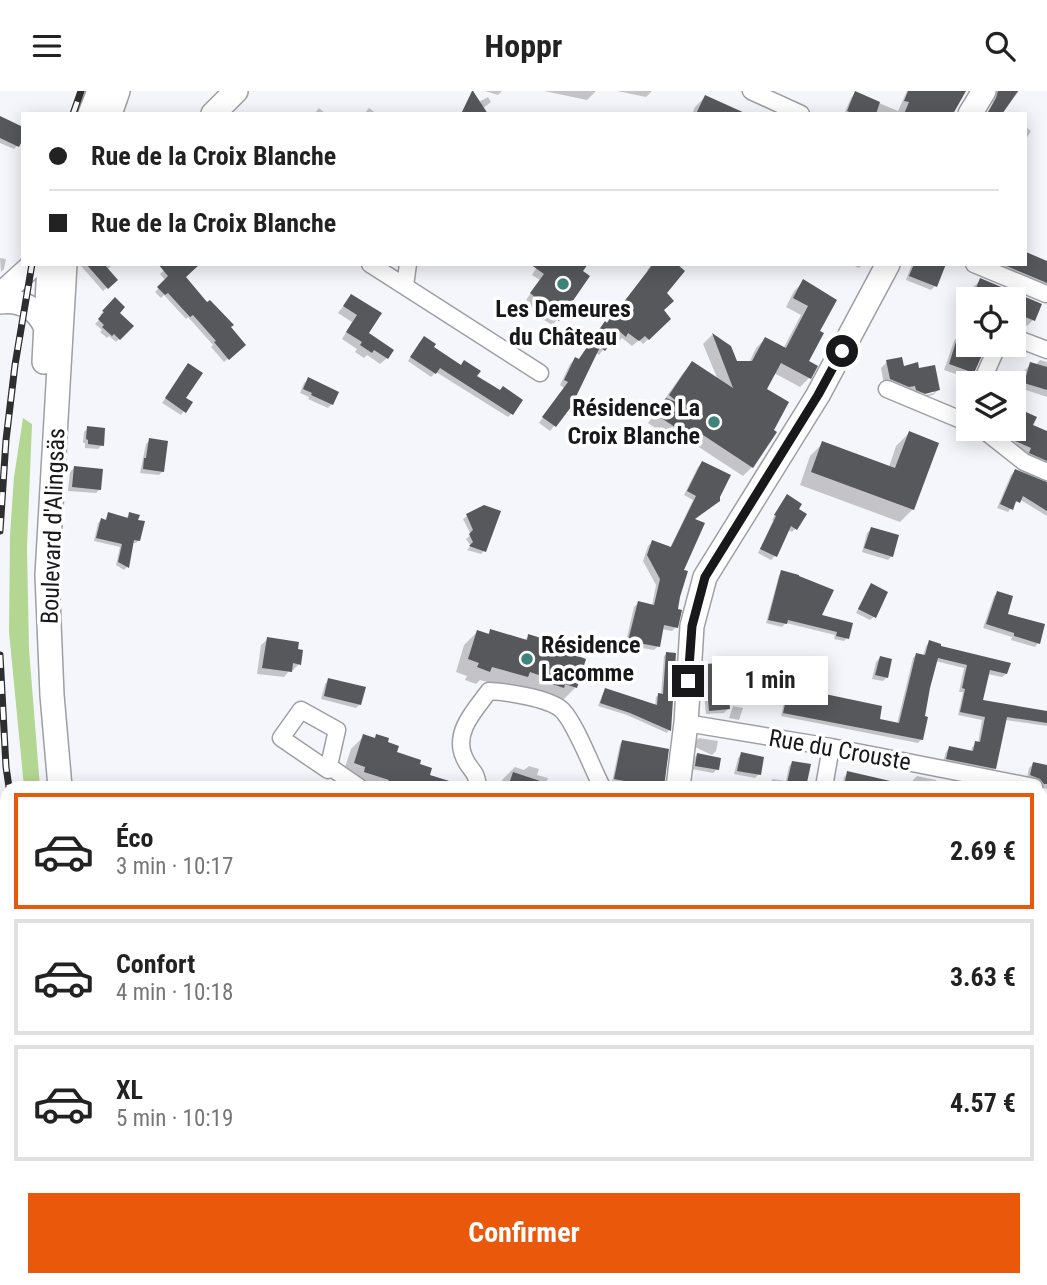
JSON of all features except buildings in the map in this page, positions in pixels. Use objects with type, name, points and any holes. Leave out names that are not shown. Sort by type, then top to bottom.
[{"type":"main road","points":[[91,112],[99,91]]},
{"type":"main road","points":[[111,112],[118,91]]},
{"type":"main road","points":[[215,112],[236,91]]},
{"type":"main road","points":[[971,112],[984,91]]},
{"type":"main road","points":[[0,295],[32,266]]},
{"type":"main road","name":"Boulevard d'Alingsäs","points":[[47,781],[34,572],[49,266]]},
{"type":"main road","name":"Boulevard d'Alingsäs","points":[[59,781],[52,695],[47,575],[65,266]]},
{"type":"main road","points":[[679,781],[686,723],[692,626],[705,577],[818,395],[887,266]]},
{"type":"main road","points":[[0,302],[15,302],[33,310],[46,329]]},
{"type":"street","points":[[751,91],[797,112]]},
{"type":"street","points":[[373,266],[540,373]]},
{"type":"street","points":[[405,286],[408,266]]},
{"type":"street","points":[[979,266],[1046,294]]},
{"type":"street","points":[[1026,342],[1047,350]]},
{"type":"street","points":[[887,389],[956,417]]},
{"type":"street","points":[[997,441],[1024,462],[1047,472]]},
{"type":"street","points":[[478,781],[477,775],[464,758],[460,737],[489,691],[508,692],[561,709],[572,724],[599,781]]},
{"type":"street","name":"Rue du Crouste","points":[[686,723],[831,747],[1004,781]]},
{"type":"street","points":[[825,781],[831,747]]},
{"type":"street","points":[[330,767],[350,781]]},
{"type":"green space","points":[[23,418],[32,424],[27,548],[29,649],[40,781],[23,781],[9,632],[10,535],[14,477]]},
{"type":"railway","points":[[74,112],[81,91]]},
{"type":"railway","points":[[0,531],[6,440],[32,266]]},
{"type":"railway","points":[[0,655],[8,781]]},
{"type":"place","name":"Les Demeures du Château","points":[[563,284]]},
{"type":"place","name":"Résidence La Croix Blanche","points":[[714,422]]},
{"type":"place","name":"Résidence Lacomme","points":[[527,659]]},
{"type":"route","points":[[688,681],[692,626],[705,577],[818,395],[842,351]]}]
